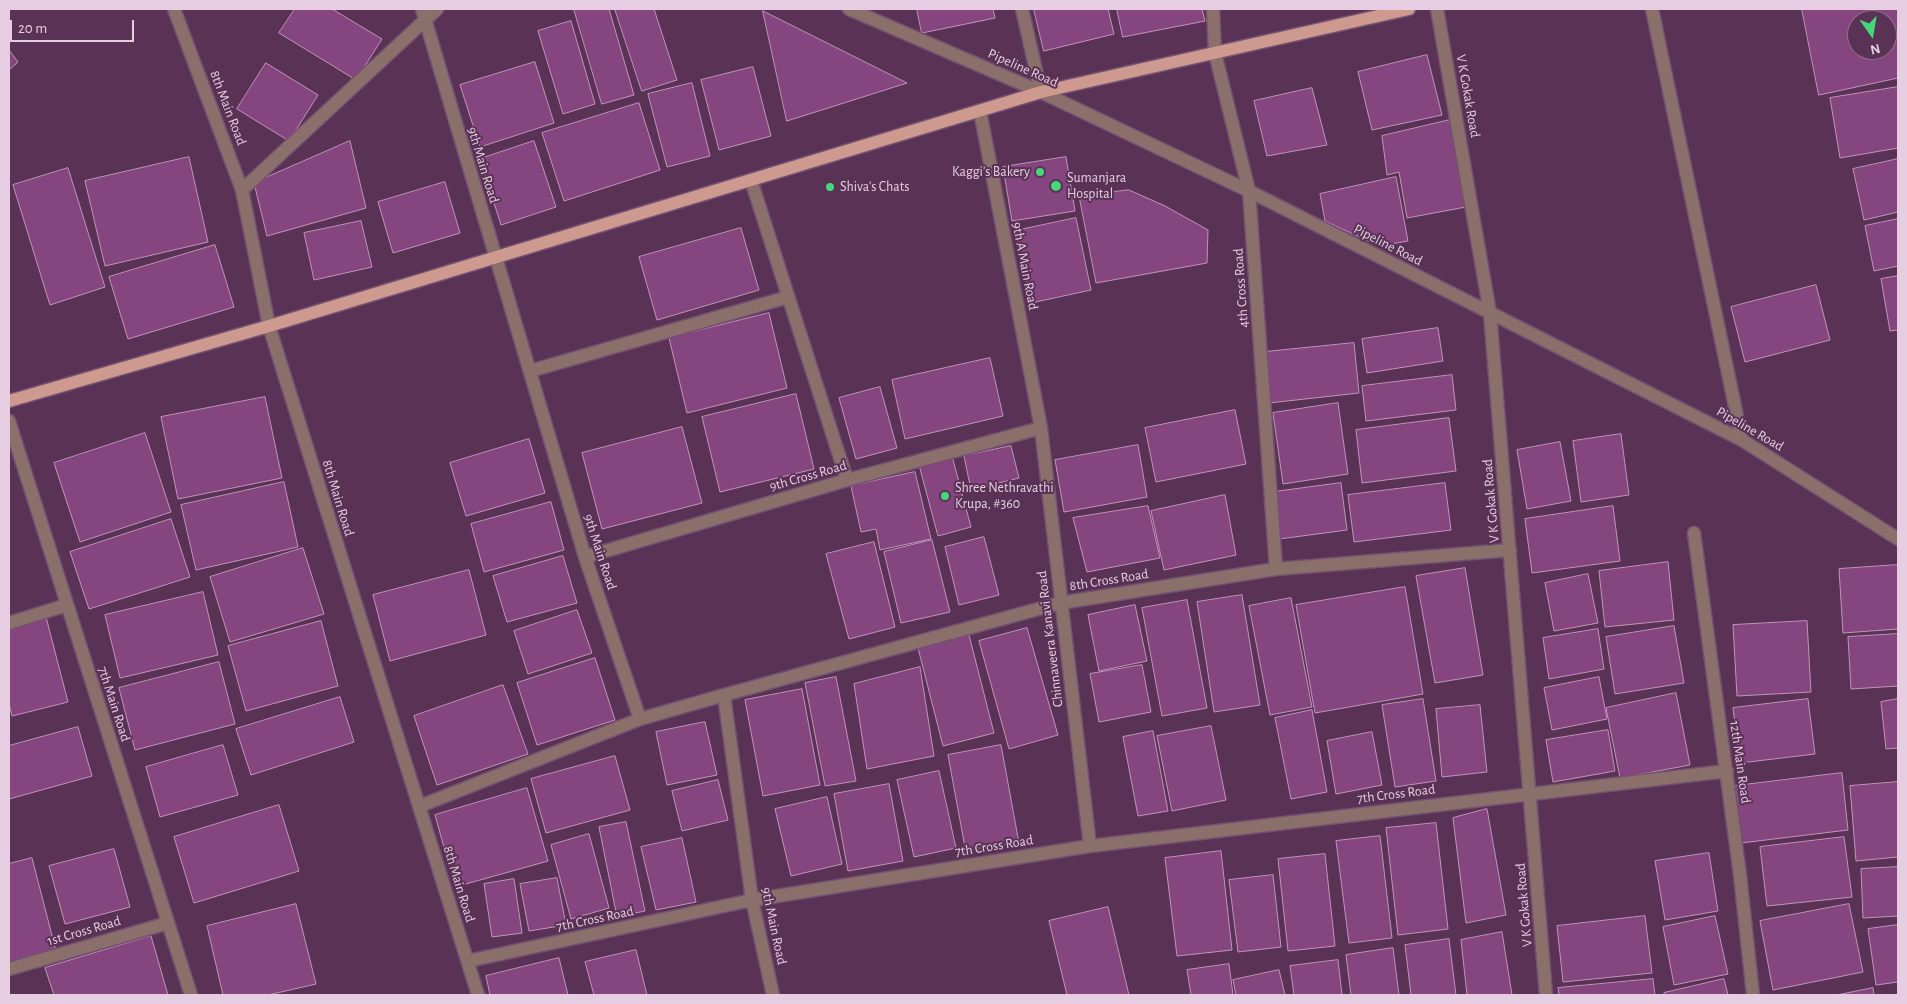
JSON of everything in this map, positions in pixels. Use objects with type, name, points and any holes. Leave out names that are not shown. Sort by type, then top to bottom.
[{"type":"main road","points":[[9,401],[269,326],[1041,92],[1409,9]]},
{"type":"street","name":"8th Main Road","points":[[174,9],[242,190],[269,326],[478,995]]},
{"type":"street","points":[[242,190],[423,14],[437,9]]},
{"type":"street","name":"Pipeline Road","points":[[849,9],[1041,92],[1249,191],[1742,440],[1898,539]]},
{"type":"street","points":[[1022,9],[1041,92]]},
{"type":"street","name":"4th Cross Road","points":[[1213,9],[1215,53],[1249,191],[1276,569]]},
{"type":"street","name":"V K Gokak Road","points":[[1437,9],[1490,314],[1546,995]]},
{"type":"street","points":[[1652,9],[1742,440]]},
{"type":"street","name":"9th Main Road","points":[[423,14],[585,557],[640,719]]},
{"type":"street","name":"9th A Main Road","points":[[980,111],[1041,428]]},
{"type":"street","points":[[751,180],[847,480]]},
{"type":"street","points":[[530,371],[788,297]]},
{"type":"street","name":"7th Main Road","points":[[9,421],[191,995]]},
{"type":"street","name":"9th Cross Road","points":[[585,557],[847,480],[1041,428]]},
{"type":"street","name":"Chinnaveera Kanavi Road","points":[[1041,428],[1060,603],[1090,846]]},
{"type":"street","name":"12th Main Road","points":[[1694,533],[1726,771],[1753,995]]},
{"type":"street","name":"8th Cross Road","points":[[724,695],[1060,603],[1276,569],[1510,550]]},
{"type":"street","points":[[9,622],[67,605]]},
{"type":"street","points":[[420,806],[640,719],[724,695]]},
{"type":"street","name":"9th Main Road","points":[[724,695],[752,900],[773,995]]},
{"type":"street","name":"7th Cross Road","points":[[468,961],[752,900],[1090,846],[1726,771]]},
{"type":"street","name":"1st Cross Road","points":[[9,969],[168,923]]},
{"type":"building","points":[[295,9],[332,9],[382,39],[356,80],[279,33]]},
{"type":"building","points":[[574,9],[609,9],[634,95],[602,104]]},
{"type":"building","points":[[615,9],[654,9],[677,80],[642,91]]},
{"type":"building","points":[[917,9],[993,9],[995,18],[922,33]]},
{"type":"building","points":[[1034,9],[1108,9],[1114,34],[1044,51]]},
{"type":"building","points":[[1117,9],[1202,9],[1205,21],[1123,37]]},
{"type":"building","points":[[1802,9],[1898,9],[1898,78],[1819,95]]},
{"type":"building","points":[[763,11],[907,83],[787,121]]},
{"type":"building","points":[[571,21],[595,104],[563,114],[538,31]]},
{"type":"building","points":[[9,50],[18,62],[9,70]]},
{"type":"building","points":[[1427,55],[1442,115],[1372,130],[1358,72]]},
{"type":"building","points":[[535,62],[554,123],[480,147],[460,85]]},
{"type":"building","points":[[266,63],[318,95],[289,141],[237,109]]},
{"type":"building","points":[[753,67],[771,136],[719,150],[701,80]]},
{"type":"building","points":[[692,83],[710,156],[667,167],[648,94]]},
{"type":"building","points":[[1898,87],[1898,148],[1840,158],[1830,98]]},
{"type":"building","points":[[1312,88],[1327,145],[1267,156],[1254,101]]},
{"type":"building","points":[[639,103],[660,170],[564,201],[542,133]]},
{"type":"building","points":[[1450,120],[1466,207],[1407,218],[1399,172],[1387,175],[1382,136]]},
{"type":"building","points":[[350,141],[366,208],[267,236],[254,183]]},
{"type":"building","points":[[534,141],[556,207],[501,225],[480,159]]},
{"type":"building","points":[[189,157],[208,242],[105,266],[85,181]]},
{"type":"building","points":[[1066,157],[1075,211],[1012,221],[1003,167]]},
{"type":"building","points":[[1898,159],[1898,212],[1864,220],[1853,169]]},
{"type":"building","points":[[68,168],[105,287],[50,305],[13,185]]},
{"type":"building","points":[[1396,177],[1408,241],[1379,246],[1325,221],[1320,194]]},
{"type":"building","points":[[445,182],[460,233],[393,253],[378,202]]},
{"type":"building","points":[[1129,190],[1165,206],[1208,230],[1207,263],[1096,283],[1079,196]]},
{"type":"building","points":[[1076,218],[1091,290],[1031,303],[1015,231]]},
{"type":"building","points":[[1898,219],[1898,266],[1874,271],[1865,226]]},
{"type":"building","points":[[361,221],[372,267],[314,280],[304,233]]},
{"type":"building","points":[[741,228],[759,290],[657,320],[639,257]]},
{"type":"building","points":[[215,245],[234,307],[128,339],[109,277]]},
{"type":"building","points":[[1898,276],[1898,330],[1890,331],[1881,279]]},
{"type":"building","points":[[1816,285],[1830,340],[1745,362],[1731,307]]},
{"type":"building","points":[[769,313],[787,388],[687,413],[669,338]]},
{"type":"building","points":[[1438,328],[1443,361],[1367,373],[1362,339]]},
{"type":"building","points":[[1354,343],[1359,393],[1269,403],[1265,352]]},
{"type":"building","points":[[990,358],[1003,416],[905,439],[892,380]]},
{"type":"building","points":[[1452,375],[1456,410],[1366,421],[1362,386]]},
{"type":"building","points":[[880,387],[897,448],[856,459],[839,398]]},
{"type":"building","points":[[796,394],[814,469],[720,492],[702,417]]},
{"type":"building","points":[[265,397],[282,478],[178,499],[161,417]]},
{"type":"building","points":[[1338,403],[1348,474],[1283,484],[1273,413]]},
{"type":"building","points":[[1235,410],[1246,464],[1156,482],[1145,428]]},
{"type":"building","points":[[1449,418],[1456,471],[1362,483],[1356,430]]},
{"type":"building","points":[[682,427],[702,503],[602,529],[582,453]]},
{"type":"building","points":[[145,433],[171,512],[80,542],[54,463]]},
{"type":"building","points":[[1621,434],[1629,495],[1581,502],[1573,441]]},
{"type":"building","points":[[529,439],[545,493],[466,516],[450,463]]},
{"type":"building","points":[[1560,442],[1571,501],[1527,509],[1517,450]]},
{"type":"building","points":[[1138,445],[1147,497],[1064,512],[1055,460]]},
{"type":"building","points":[[1011,446],[1019,478],[971,490],[964,456]]},
{"type":"building","name":"Shree Nethravathi Krupa, #360","points":[[952,456],[971,527],[938,536],[919,465]]},
{"type":"building","points":[[915,472],[931,539],[880,550],[876,529],[861,532],[851,486]]},
{"type":"building","points":[[284,482],[298,547],[196,570],[181,505]]},
{"type":"building","points":[[1341,483],[1347,530],[1279,539],[1274,492]]},
{"type":"building","points":[[1445,483],[1451,530],[1354,542],[1348,495]]},
{"type":"building","points":[[1225,495],[1236,555],[1164,570],[1151,511]]},
{"type":"building","points":[[551,502],[564,550],[484,572],[471,524]]},
{"type":"building","points":[[1148,506],[1160,558],[1087,572],[1073,518]]},
{"type":"building","points":[[1613,506],[1620,561],[1532,573],[1525,519]]},
{"type":"building","points":[[171,519],[190,577],[89,609],[70,552]]},
{"type":"building","points":[[984,537],[999,595],[959,605],[945,547]]},
{"type":"building","points":[[932,540],[950,612],[901,623],[884,552]]},
{"type":"building","points":[[874,542],[895,627],[849,639],[826,554]]},
{"type":"building","points":[[303,548],[324,614],[230,642],[210,577]]},
{"type":"building","points":[[563,556],[577,603],[507,622],[493,576]]},
{"type":"building","points":[[1668,562],[1674,620],[1605,627],[1599,571]]},
{"type":"building","points":[[1898,565],[1898,629],[1843,633],[1839,569]]},
{"type":"building","points":[[1465,568],[1483,675],[1435,683],[1416,576]]},
{"type":"building","points":[[469,570],[486,635],[390,661],[373,595]]},
{"type":"building","points":[[1588,574],[1598,623],[1554,631],[1545,583]]},
{"type":"building","points":[[1405,587],[1423,694],[1315,713],[1296,605]]},
{"type":"building","points":[[203,592],[218,655],[120,678],[105,615]]},
{"type":"building","points":[[1242,595],[1260,705],[1214,712],[1197,602]]},
{"type":"building","points":[[1291,598],[1312,707],[1270,715],[1249,606]]},
{"type":"building","points":[[1187,600],[1207,708],[1162,716],[1142,608]]},
{"type":"building","points":[[1135,605],[1147,661],[1099,671],[1088,615]]},
{"type":"building","points":[[577,610],[592,653],[528,674],[514,631]]},
{"type":"building","points":[[46,617],[68,702],[12,716],[9,703],[9,626]]},
{"type":"building","points":[[321,621],[338,686],[246,711],[228,646]]},
{"type":"building","points":[[1807,621],[1811,692],[1737,696],[1733,625]]},
{"type":"building","points":[[1674,626],[1684,683],[1615,694],[1606,637]]},
{"type":"building","points":[[1027,628],[1058,735],[1009,749],[979,641]]},
{"type":"building","points":[[1598,629],[1604,669],[1549,679],[1543,638]]},
{"type":"building","points":[[1898,634],[1898,686],[1851,689],[1848,637]]},
{"type":"building","points":[[969,635],[994,733],[943,746],[918,648]]},
{"type":"building","points":[[595,658],[615,720],[537,745],[517,683]]},
{"type":"building","points":[[219,662],[235,724],[135,750],[119,688]]},
{"type":"building","points":[[1142,665],[1151,712],[1099,722],[1090,674]]},
{"type":"building","points":[[920,667],[934,756],[867,769],[854,684]]},
{"type":"building","points":[[836,677],[856,781],[825,786],[805,683]]},
{"type":"building","points":[[1599,677],[1607,719],[1552,730],[1544,688]]},
{"type":"building","points":[[503,685],[528,754],[437,785],[414,716]]},
{"type":"building","points":[[802,689],[820,785],[763,796],[745,700]]},
{"type":"building","points":[[1676,693],[1690,765],[1620,778],[1606,708]]},
{"type":"building","points":[[340,697],[354,742],[251,775],[236,729]]},
{"type":"building","points":[[1423,699],[1436,781],[1395,787],[1382,705]]},
{"type":"building","points":[[1808,699],[1815,754],[1740,763],[1733,708]]},
{"type":"building","points":[[1898,699],[1898,748],[1886,749],[1881,702]]},
{"type":"building","points":[[1480,705],[1487,772],[1442,777],[1436,709]]},
{"type":"building","points":[[1312,710],[1327,792],[1291,799],[1275,718]]},
{"type":"building","points":[[705,722],[717,775],[667,785],[656,732]]},
{"type":"building","points":[[1211,726],[1226,800],[1172,811],[1157,736]]},
{"type":"building","points":[[78,727],[92,776],[9,799],[9,746]]},
{"type":"building","points":[[1608,730],[1615,771],[1553,782],[1546,740]]},
{"type":"building","points":[[1153,731],[1168,811],[1138,816],[1123,737]]},
{"type":"building","points":[[1372,732],[1382,785],[1336,794],[1327,741]]},
{"type":"building","points":[[223,745],[238,795],[160,817],[146,767]]},
{"type":"building","points":[[1001,745],[1019,843],[966,853],[948,755]]},
{"type":"building","points":[[615,756],[630,810],[546,833],[531,779]]},
{"type":"building","points":[[939,771],[956,848],[914,857],[897,780]]},
{"type":"building","points":[[1842,773],[1848,830],[1741,843],[1735,786]]},
{"type":"building","points":[[718,780],[728,820],[682,831],[672,791]]},
{"type":"building","points":[[1898,782],[1898,857],[1856,861],[1850,786]]},
{"type":"building","points":[[889,784],[903,861],[848,871],[834,794]]},
{"type":"building","points":[[527,788],[548,861],[455,887],[435,815]]},
{"type":"building","points":[[827,797],[842,864],[791,876],[775,809]]},
{"type":"building","points":[[279,805],[299,871],[194,903],[174,837]]},
{"type":"building","points":[[1487,809],[1506,915],[1466,923],[1453,818]]},
{"type":"building","points":[[626,822],[645,911],[617,917],[599,827]]},
{"type":"building","points":[[1436,823],[1448,929],[1398,935],[1386,828]]},
{"type":"building","points":[[589,834],[609,908],[571,919],[551,845]]},
{"type":"building","points":[[1380,836],[1392,938],[1349,943],[1336,841]]},
{"type":"building","points":[[1844,837],[1852,897],[1767,906],[1760,847]]},
{"type":"building","points":[[682,838],[696,902],[656,910],[641,847]]},
{"type":"building","points":[[114,849],[130,907],[65,924],[49,866]]},
{"type":"building","points":[[1221,851],[1232,950],[1177,956],[1165,858]]},
{"type":"building","points":[[1709,853],[1718,911],[1665,920],[1655,861]]},
{"type":"building","points":[[1325,854],[1335,946],[1288,951],[1278,859]]},
{"type":"building","points":[[32,858],[56,951],[9,963],[9,864]]},
{"type":"building","points":[[1898,867],[1898,916],[1863,918],[1861,869]]},
{"type":"building","points":[[1273,875],[1281,947],[1238,952],[1229,880]]},
{"type":"building","points":[[557,878],[566,925],[529,931],[520,884]]},
{"type":"building","points":[[514,879],[522,933],[492,937],[484,884]]},
{"type":"building","points":[[296,904],[316,984],[268,995],[223,995],[207,926]]},
{"type":"building","points":[[1849,904],[1863,972],[1773,990],[1760,921]]},
{"type":"building","points":[[1108,907],[1129,995],[1067,995],[1049,921]]},
{"type":"building","points":[[1645,916],[1652,973],[1563,982],[1557,926]]},
{"type":"building","points":[[1715,916],[1728,974],[1674,985],[1663,927]]},
{"type":"building","points":[[1898,925],[1898,982],[1876,985],[1868,929]]},
{"type":"building","points":[[1502,932],[1512,995],[1467,995],[1461,940]]},
{"type":"building","points":[[151,936],[168,995],[54,995],[45,968]]},
{"type":"building","points":[[1449,939],[1456,995],[1411,995],[1405,945]]},
{"type":"building","points":[[1393,948],[1399,995],[1351,995],[1346,955]]},
{"type":"building","points":[[636,950],[647,995],[594,995],[585,962]]},
{"type":"building","points":[[559,958],[568,995],[490,995],[486,976]]},
{"type":"building","points":[[1338,960],[1342,995],[1294,995],[1290,966]]},
{"type":"building","points":[[1229,964],[1233,995],[1191,995],[1187,970]]},
{"type":"building","points":[[1279,970],[1285,995],[1236,995],[1233,980]]},
{"type":"building","points":[[1653,979],[1655,995],[1559,995],[1558,988]]},
{"type":"building","points":[[1724,979],[1728,995],[1664,995],[1664,993]]},
{"type":"building","points":[[1873,988],[1874,995],[1837,995]]},
{"type":"place","name":"Kaggi's Bakery","points":[[1040,172]]},
{"type":"place","name":"Sumanjara Hospital","points":[[1056,186]]},
{"type":"place","name":"Shiva's Chats","points":[[830,187]]},
{"type":"place","name":"Shree Nethravathi Krupa, #360","points":[[945,496]]}]
